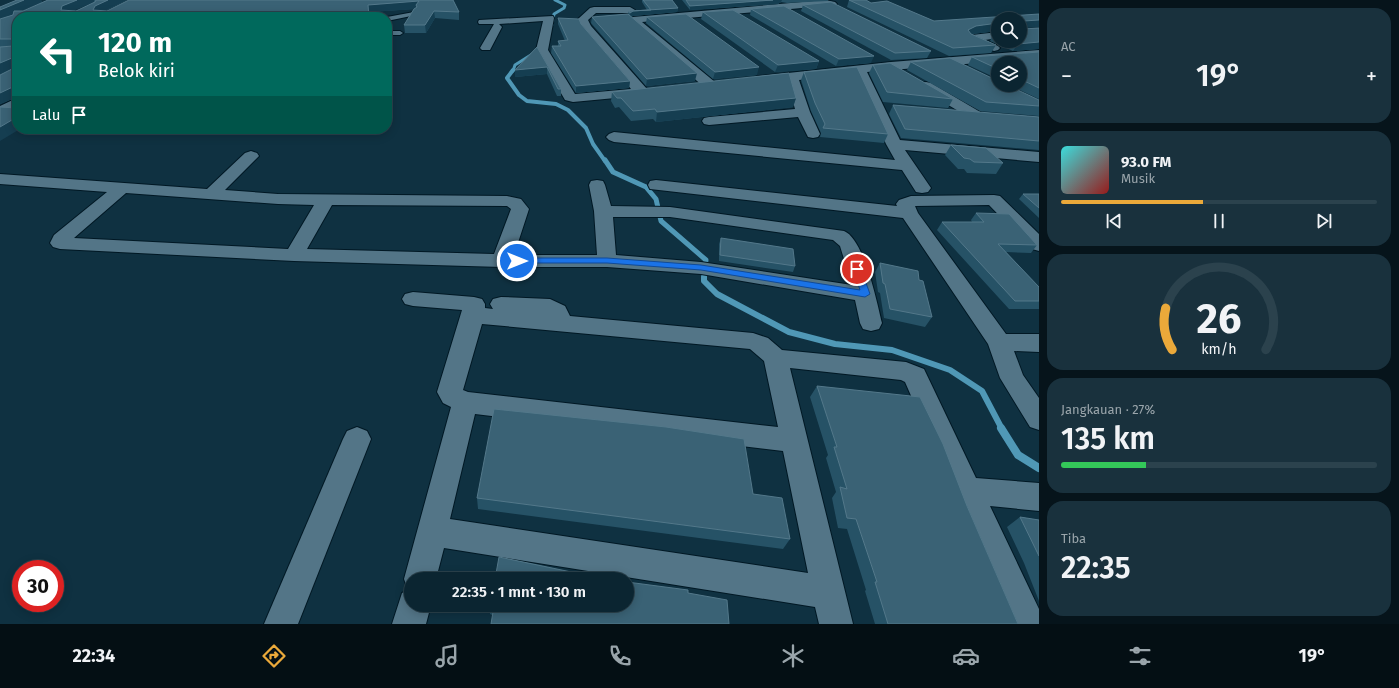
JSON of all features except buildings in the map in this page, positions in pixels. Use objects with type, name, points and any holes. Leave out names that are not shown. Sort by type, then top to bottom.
[{"type":"street","points":[[702,4],[751,1]]},
{"type":"street","points":[[710,85],[634,20],[683,10],[732,11],[825,3],[842,9]]},
{"type":"street","points":[[640,18],[631,5],[592,6],[578,19],[641,92]]},
{"type":"street","points":[[782,6],[802,18]]},
{"type":"street","points":[[683,10],[698,24]]},
{"type":"street","points":[[732,11],[753,23]]},
{"type":"street","points":[[548,24],[497,27],[479,25],[549,18],[548,24],[543,51],[570,97],[573,98],[656,90]]},
{"type":"street","points":[[486,48],[497,27]]},
{"type":"street","points":[[991,36],[972,38],[991,47]]},
{"type":"street","points":[[994,48],[1011,56],[1039,54]]},
{"type":"street","points":[[927,51],[971,73]]},
{"type":"street","points":[[870,55],[977,116]]},
{"type":"street","points":[[749,81],[834,72],[860,71],[891,66],[991,58]]},
{"type":"street","points":[[1027,63],[1032,65]]},
{"type":"street","points":[[820,64],[834,72]]},
{"type":"street","points":[[760,70],[772,79]]},
{"type":"street","points":[[860,71],[894,144],[922,188]]},
{"type":"street","points":[[792,77],[803,112],[813,134]]},
{"type":"street","points":[[695,86],[726,83]]},
{"type":"street","points":[[0,112],[12,105]]},
{"type":"street","points":[[877,107],[893,108]]},
{"type":"street","points":[[709,121],[803,112]]},
{"type":"street","points":[[946,113],[993,117]]},
{"type":"street","points":[[614,137],[907,166]]},
{"type":"street","points":[[894,144],[1039,157]]},
{"type":"street","points":[[211,194],[251,156]]},
{"type":"street","points":[[0,179],[123,186],[278,199],[508,201],[515,203],[520,209],[502,261]]},
{"type":"street","points":[[597,185],[603,211],[607,261]]},
{"type":"street","points":[[656,185],[909,213]]},
{"type":"street","points":[[123,186],[61,239],[60,243],[294,255],[502,261],[607,261],[701,268],[865,294]]},
{"type":"street","points":[[294,255],[326,199]]},
{"type":"street","points":[[994,200],[1039,245]]},
{"type":"street","points":[[1039,227],[1027,216],[1008,203],[994,200],[910,201],[905,204],[909,213],[999,342],[1012,378],[1039,419]]},
{"type":"street","points":[[603,211],[670,212],[837,235],[842,237],[850,245],[865,294],[871,323]]},
{"type":"street","points":[[413,299],[562,323],[753,341],[760,343],[775,358],[836,624]]},
{"type":"street","points":[[474,309],[450,392],[452,396],[465,402],[794,440]]},
{"type":"street","points":[[999,342],[1039,343]]},
{"type":"street","points":[[775,358],[910,372],[915,376],[1028,624]]},
{"type":"street","points":[[422,572],[465,402]]},
{"type":"street","points":[[281,624],[357,439]]},
{"type":"street","points":[[968,491],[1039,497]]},
{"type":"street","points":[[432,531],[829,593]]},
{"type":"street","points":[[409,624],[412,612]]},
{"type":"lane","points":[[392,18],[414,14]]},
{"type":"lane","points":[[392,33],[400,33]]},
{"type":"waterway","points":[[552,25],[554,14],[564,8],[565,5],[555,0]]},
{"type":"waterway","points":[[513,71],[515,65],[534,53]]},
{"type":"waterway","points":[[513,70],[507,78],[519,95],[527,101],[556,104],[568,110],[586,128],[593,144],[605,161]]},
{"type":"waterway","points":[[605,160],[613,172],[646,187],[656,199],[661,221],[706,260],[704,278]]},
{"type":"waterway","points":[[704,278],[704,281],[717,294],[789,332],[835,344],[892,350],[950,370],[982,391],[1002,429]]},
{"type":"waterway","points":[[1001,428],[1018,455],[1039,468]]},
{"type":"route","points":[[517,261],[607,261],[701,268],[865,294],[857,269]]}]
